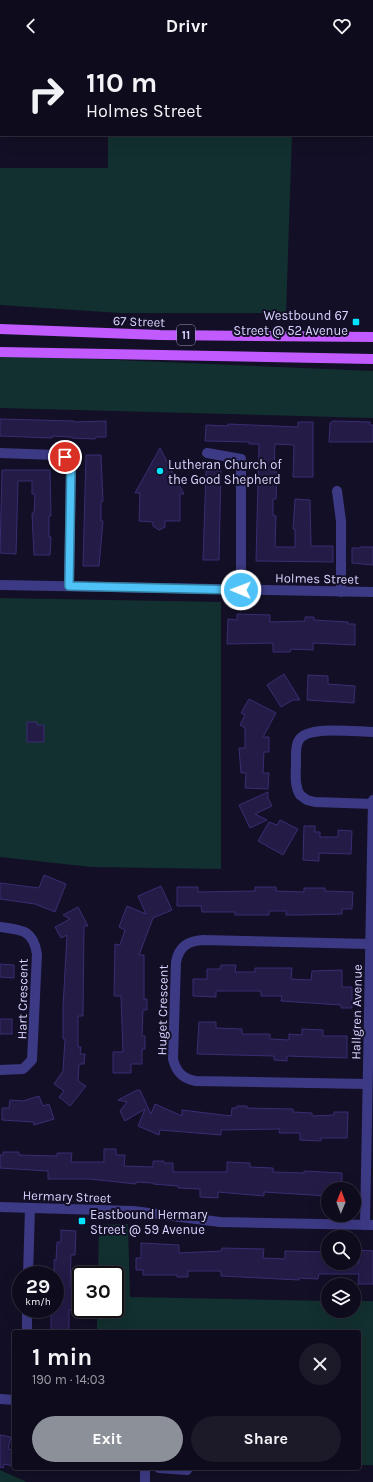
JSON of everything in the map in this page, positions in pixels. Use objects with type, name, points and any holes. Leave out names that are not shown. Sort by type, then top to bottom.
[{"type":"main road","name":"67 Street","points":[[0,329],[160,335],[373,337]]},
{"type":"main road","name":"11","points":[[0,352],[373,359]]},
{"type":"street","points":[[0,453],[56,455],[68,460],[71,466],[69,586]]},
{"type":"street","points":[[207,453],[241,459],[241,590]]},
{"type":"street","points":[[337,491],[341,521],[341,592]]},
{"type":"street","name":"Holmes Street","points":[[0,585],[373,592]]},
{"type":"street","points":[[373,732],[311,732],[299,740],[296,751],[297,788],[300,795],[307,800],[320,803],[373,804]]},
{"type":"street","name":"Hallgren Avenue","points":[[369,1225],[367,1084],[373,800]]},
{"type":"street","name":"Hart Crescent","points":[[0,927],[18,929],[29,934],[34,943],[37,954],[32,1060],[23,1069],[0,1070]]},
{"type":"street","name":"Huget Crescent","points":[[367,1084],[196,1081],[180,1075],[176,1070],[173,1059],[176,962],[177,954],[185,945],[203,940],[370,944]]},
{"type":"street","name":"Hermary Street","points":[[0,1207],[132,1211],[220,1222],[369,1225]]},
{"type":"street","points":[[28,1266],[30,1208]]},
{"type":"street","points":[[27,1330],[28,1318]]},
{"type":"street","points":[[0,1399],[12,1400]]},
{"type":"street","points":[[145,1470],[145,1482]]},
{"type":"green space","points":[[108,136],[292,136],[286,313],[120,313],[0,305],[0,168],[108,168]]},
{"type":"green space","points":[[0,355],[373,371],[373,418],[0,408]]},
{"type":"green space","points":[[0,598],[221,602],[221,869],[91,867],[0,857]]},
{"type":"green space","points":[[128,1224],[130,1297],[321,1301],[321,1318],[361,1318],[361,1301],[373,1301],[373,1465],[361,1465],[361,1330],[97,1330],[97,1318],[124,1318],[124,1266],[98,1266],[99,1225]]},
{"type":"green space","points":[[0,1470],[27,1482],[0,1482]]},
{"type":"building","points":[[0,419],[74,422],[106,421],[106,437],[96,437],[95,439],[52,436],[52,438],[0,436]]},
{"type":"building","points":[[333,421],[370,422],[370,425],[373,425],[373,442],[329,442],[330,423]]},
{"type":"building","points":[[298,422],[313,422],[313,477],[293,477],[294,445],[275,444],[274,472],[277,472],[276,499],[273,499],[273,515],[276,516],[275,547],[295,547],[295,529],[293,529],[295,499],[310,500],[311,546],[333,546],[333,562],[256,561],[259,444],[249,444],[249,442],[205,441],[206,425],[228,426],[228,424],[298,427]]},
{"type":"building","name":"Lutheran Church of the Good Shepherd","points":[[160,448],[184,494],[180,494],[180,521],[165,521],[165,527],[159,530],[153,526],[153,522],[139,521],[140,493],[135,493]]},
{"type":"building","points":[[86,455],[101,455],[103,501],[101,502],[101,521],[103,521],[99,566],[83,566]]},
{"type":"building","points":[[2,470],[50,470],[50,555],[34,555],[32,513],[34,513],[35,494],[32,494],[32,481],[18,481],[16,554],[0,553]]},
{"type":"building","points":[[221,470],[219,560],[203,560],[206,471]]},
{"type":"building","points":[[373,547],[373,565],[352,563],[352,548]]},
{"type":"building","points":[[237,614],[270,615],[270,622],[305,621],[305,617],[314,617],[314,620],[348,622],[348,624],[355,624],[355,645],[313,643],[313,650],[291,649],[290,652],[273,652],[273,643],[227,644],[228,619],[237,620]]},
{"type":"building","points":[[284,674],[300,700],[293,700],[281,707],[267,685]]},
{"type":"building","points":[[308,675],[328,676],[328,684],[355,686],[354,703],[307,700]]},
{"type":"building","points":[[249,699],[276,713],[263,737],[269,737],[269,752],[264,752],[263,773],[269,773],[268,789],[245,788],[246,773],[241,773],[239,748],[245,748],[245,728],[240,725],[245,715],[241,713]]},
{"type":"building","points":[[27,722],[37,722],[37,725],[44,725],[44,742],[27,742]]},
{"type":"building","points":[[268,792],[268,798],[272,806],[255,814],[267,820],[250,828],[239,805]]},
{"type":"building","points":[[280,820],[298,829],[283,855],[258,841],[269,822],[277,825]]},
{"type":"building","points":[[304,826],[315,826],[315,832],[320,832],[320,837],[338,837],[338,830],[352,831],[351,854],[319,853],[319,861],[303,860]]},
{"type":"building","points":[[44,875],[66,884],[55,912],[35,904],[0,899],[0,883],[39,888]]},
{"type":"building","points":[[161,886],[172,910],[153,918],[139,955],[144,955],[144,999],[147,999],[147,1010],[143,1010],[142,1036],[145,1036],[145,1049],[142,1049],[142,1064],[131,1064],[131,1073],[113,1073],[113,1052],[123,1052],[121,996],[114,996],[115,944],[120,945],[125,930],[119,927],[127,906],[146,914],[138,896]]},
{"type":"building","points":[[177,887],[198,887],[198,892],[255,891],[255,887],[276,887],[276,891],[304,892],[304,888],[325,888],[325,891],[353,892],[352,909],[342,909],[342,914],[300,915],[286,915],[286,911],[269,911],[269,915],[235,915],[235,912],[202,912],[201,906],[177,906]]},
{"type":"building","points":[[78,907],[88,926],[84,926],[83,1016],[78,1016],[78,1047],[81,1047],[80,1054],[85,1054],[84,1064],[79,1064],[78,1081],[86,1086],[70,1106],[59,1097],[64,1091],[54,1084],[63,1071],[65,1039],[63,1039],[63,1007],[67,935],[61,938],[55,927],[70,919],[63,915]]},
{"type":"building","points":[[0,964],[14,965],[14,978],[0,977]]},
{"type":"building","points":[[221,965],[236,965],[235,972],[255,972],[255,968],[292,968],[291,979],[311,980],[312,971],[342,970],[342,987],[352,987],[352,1008],[341,1008],[341,1005],[281,1001],[282,996],[261,996],[261,991],[216,991],[216,997],[193,996],[193,979],[207,979],[207,969],[220,969]]},
{"type":"building","points":[[0,1019],[12,1019],[12,1034],[0,1034]]},
{"type":"building","points":[[199,1022],[216,1022],[216,1028],[242,1029],[242,1034],[270,1034],[270,1039],[289,1040],[289,1034],[302,1035],[302,1029],[323,1030],[323,1036],[347,1036],[347,1058],[287,1056],[287,1061],[274,1060],[274,1056],[197,1054]]},
{"type":"building","points":[[137,1090],[140,1090],[151,1114],[155,1104],[182,1116],[182,1110],[231,1116],[232,1108],[237,1108],[237,1106],[247,1106],[247,1108],[293,1109],[293,1112],[312,1113],[312,1116],[334,1115],[334,1112],[348,1112],[347,1138],[321,1138],[321,1141],[300,1140],[300,1133],[279,1133],[280,1129],[221,1130],[221,1135],[160,1130],[159,1135],[138,1126],[145,1109],[125,1121],[120,1111],[127,1102],[118,1100]]},
{"type":"building","points":[[39,1096],[43,1106],[49,1104],[54,1119],[34,1125],[33,1122],[2,1120],[2,1108],[9,1108],[10,1100],[23,1101]]},
{"type":"building","points":[[104,1149],[116,1149],[116,1155],[125,1155],[124,1166],[153,1167],[153,1161],[164,1161],[164,1163],[173,1163],[173,1172],[227,1172],[227,1162],[250,1163],[250,1167],[273,1168],[273,1172],[304,1173],[304,1171],[342,1173],[342,1182],[321,1182],[321,1196],[264,1192],[264,1196],[218,1192],[218,1198],[200,1197],[200,1189],[178,1188],[178,1186],[153,1183],[136,1182],[136,1184],[90,1179],[48,1179],[48,1171],[0,1168],[0,1155],[3,1155],[3,1152],[19,1152],[19,1155],[57,1156],[57,1153],[72,1153],[71,1162],[104,1162]]},
{"type":"building","points":[[61,1230],[76,1231],[75,1255],[71,1255],[70,1286],[72,1286],[72,1310],[69,1310],[69,1330],[51,1330],[51,1318],[64,1318],[64,1266],[54,1266],[57,1242],[61,1242]]},
{"type":"building","points":[[141,1243],[179,1245],[179,1253],[221,1251],[222,1248],[264,1249],[263,1258],[285,1259],[285,1251],[321,1252],[321,1270],[361,1270],[361,1250],[373,1251],[373,1284],[361,1284],[359,1274],[319,1274],[318,1279],[299,1278],[299,1280],[221,1276],[221,1271],[188,1271],[188,1277],[177,1277],[177,1275],[143,1275],[143,1270],[136,1270],[136,1258],[141,1258]]},
{"type":"building","points":[[0,1435],[11,1437],[8,1449],[12,1450],[12,1466],[4,1464],[3,1468],[0,1467]]},
{"type":"place","name":"Westbound 67 Street @ 52 Avenue","points":[[356,322]]},
{"type":"place","name":"Lutheran Church of the Good Shepherd","points":[[160,471]]},
{"type":"place","name":"Eastbound Hermary Street @ 59 Avenue","points":[[82,1221]]},
{"type":"route","points":[[65,457],[71,466],[69,586],[241,590]]}]
